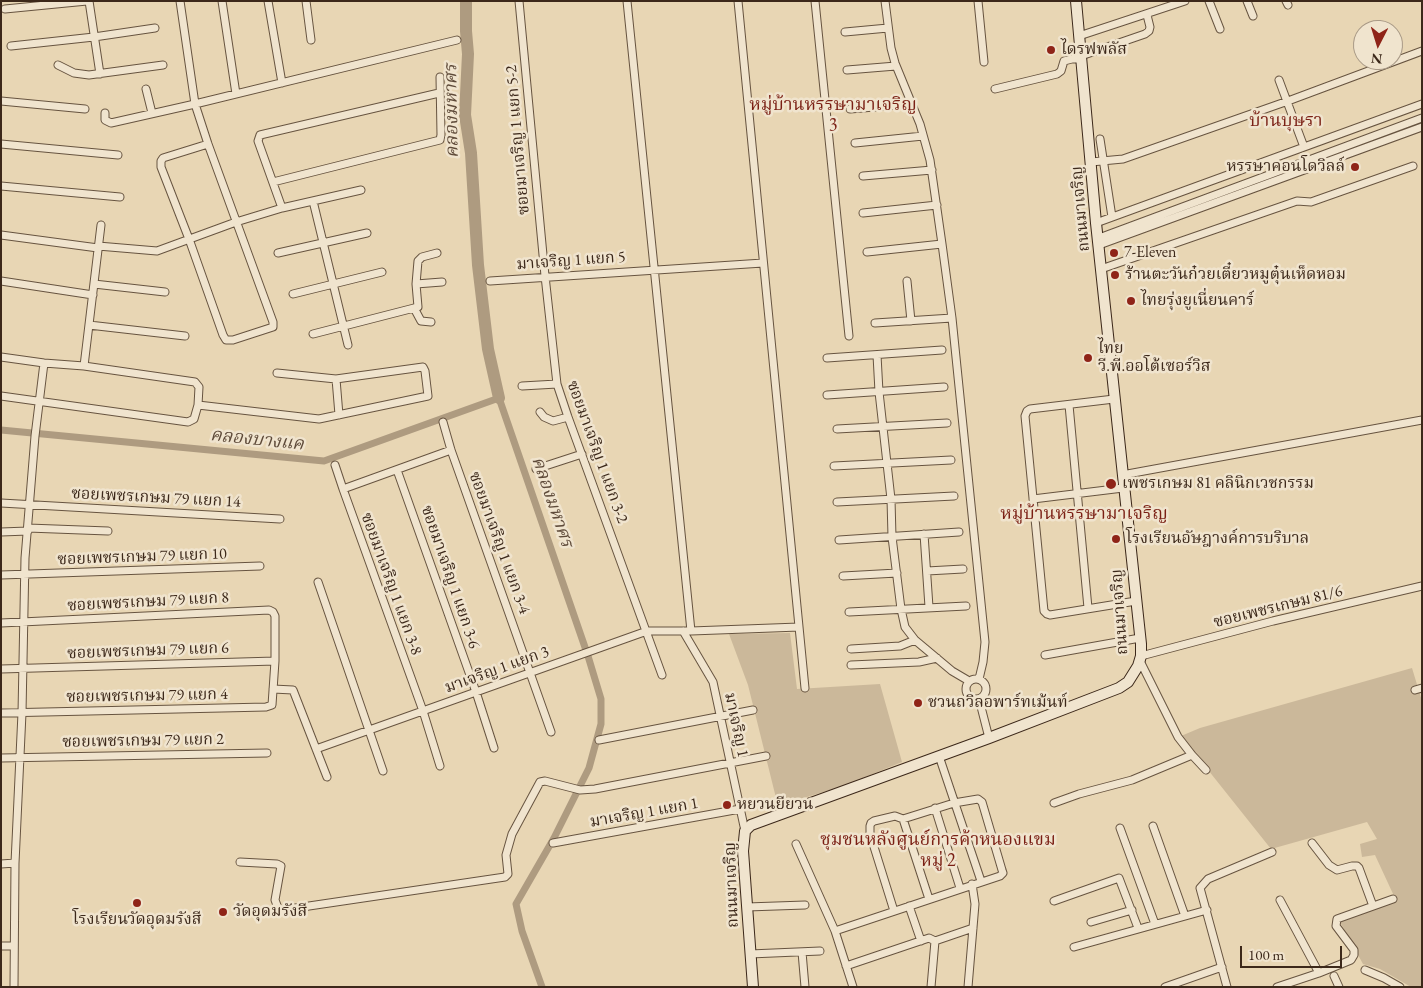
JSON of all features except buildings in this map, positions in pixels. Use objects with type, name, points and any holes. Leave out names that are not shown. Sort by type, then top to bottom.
[{"type":"main road","name":"ถนนมาเจริญ","points":[[752,987],[743,852],[745,831],[751,825],[989,738],[1119,688],[1134,675],[1140,658],[1140,638],[1096,223],[1097,162],[1076,1]]},
{"type":"street","points":[[5,9],[88,1],[100,74]]},
{"type":"street","points":[[180,1],[195,104],[273,322],[273,327],[233,340],[226,340],[161,167],[163,158],[208,144]]},
{"type":"street","points":[[222,1],[236,94]]},
{"type":"street","points":[[268,1],[282,83]]},
{"type":"street","points":[[306,1],[311,40]]},
{"type":"street","name":"ซอยมาเจริญ 1 แยก 5-2","points":[[520,1],[545,276]]},
{"type":"street","points":[[627,1],[687,631]]},
{"type":"street","points":[[738,1],[805,688]]},
{"type":"street","points":[[815,1],[849,336]]},
{"type":"street","points":[[885,1],[891,48],[923,136],[932,170],[937,205],[952,318],[985,642],[979,679]]},
{"type":"street","points":[[978,1],[984,62]]},
{"type":"street","points":[[1080,36],[1147,15],[1170,4],[1185,1]]},
{"type":"street","points":[[1209,1],[1220,29]]},
{"type":"street","points":[[1247,1],[1253,16]]},
{"type":"street","points":[[995,89],[1057,74],[1061,71],[1064,62],[1145,34],[1149,31],[1150,27],[1147,15]]},
{"type":"street","points":[[11,46],[154,28]]},
{"type":"street","points":[[844,32],[888,28]]},
{"type":"street","points":[[105,113],[105,120],[111,123],[457,40]]},
{"type":"street","points":[[1097,162],[1123,160],[1288,102],[1422,51]]},
{"type":"street","points":[[58,65],[81,75],[163,65]]},
{"type":"street","points":[[847,70],[896,66]]},
{"type":"street","points":[[273,182],[438,141],[441,135],[440,77]]},
{"type":"street","points":[[1280,80],[1304,147]]},
{"type":"street","points":[[146,89],[152,113]]},
{"type":"street","points":[[282,208],[258,141],[260,135],[439,93]]},
{"type":"street","points":[[1,101],[85,108]]},
{"type":"street","points":[[850,110],[911,104]]},
{"type":"street","points":[[1096,223],[1422,104]]},
{"type":"street","points":[[1099,241],[1310,163],[1422,118]]},
{"type":"street","points":[[1310,163],[1422,126]]},
{"type":"street","points":[[856,143],[923,136]]},
{"type":"street","points":[[1100,139],[1097,162],[1112,217]]},
{"type":"street","points":[[1,144],[118,156]]},
{"type":"street","points":[[1101,269],[1297,201],[1311,202],[1413,166]]},
{"type":"street","points":[[863,176],[932,170]]},
{"type":"street","points":[[1,186],[120,197]]},
{"type":"street","points":[[1,235],[98,247],[158,250],[282,208],[361,190]]},
{"type":"street","points":[[313,201],[335,284],[348,345]]},
{"type":"street","points":[[863,214],[937,205]]},
{"type":"street","points":[[84,366],[100,225]]},
{"type":"street","points":[[278,253],[368,233]]},
{"type":"street","points":[[867,252],[942,244]]},
{"type":"street","points":[[313,334],[414,308],[419,305],[416,284],[417,266],[420,258],[437,253]]},
{"type":"street","name":"มาเจริญ 1 แยก 5","points":[[490,280],[763,263]]},
{"type":"street","points":[[293,294],[382,272]]},
{"type":"street","name":"ซอยมาเจริญ 1 แยก 3-2","points":[[545,276],[557,384],[662,675]]},
{"type":"street","points":[[1,280],[93,295]]},
{"type":"street","points":[[908,281],[911,321]]},
{"type":"street","points":[[416,284],[442,282]]},
{"type":"street","points":[[94,284],[165,292]]},
{"type":"street","points":[[414,308],[420,321],[431,322]]},
{"type":"street","points":[[875,323],[952,318]]},
{"type":"street","points":[[89,325],[185,336]]},
{"type":"street","points":[[827,358],[942,350]]},
{"type":"street","points":[[877,356],[879,392],[891,499],[892,536],[905,627],[915,640],[969,681],[979,679],[985,683],[987,689],[985,695],[979,699],[972,698],[967,694],[966,687],[969,681]]},
{"type":"street","points":[[1,357],[84,366],[195,382],[198,385],[198,405],[194,419],[191,421],[1,396]]},
{"type":"street","points":[[14,987],[15,863],[22,712],[25,574],[35,436],[44,363]]},
{"type":"street","points":[[198,405],[319,419],[428,396],[423,367],[336,379],[277,373]]},
{"type":"street","points":[[336,379],[339,415]]},
{"type":"street","points":[[522,386],[557,384]]},
{"type":"street","points":[[828,395],[944,388]]},
{"type":"street","points":[[1114,399],[1030,409],[1027,411],[1025,421],[1044,611],[1050,615],[1136,601]]},
{"type":"street","points":[[1069,405],[1088,608]]},
{"type":"street","points":[[540,412],[544,417],[553,421],[568,417]]},
{"type":"street","points":[[1122,475],[1422,420]]},
{"type":"street","name":"ซอยมาเจริญ 1 แยก 3-4","points":[[443,422],[451,450],[551,732]]},
{"type":"street","points":[[836,429],[883,428],[947,423]]},
{"type":"street","points":[[343,489],[451,450]]},
{"type":"street","points":[[536,469],[582,454]]},
{"type":"street","points":[[834,466],[951,460]]},
{"type":"street","name":"ซอยมาเจริญ 1 แยก 3-8","points":[[335,465],[423,711],[440,766]]},
{"type":"street","name":"ซอยมาเจริญ 1 แยก 3-6","points":[[397,470],[494,748]]},
{"type":"street","points":[[1033,499],[1124,488]]},
{"type":"street","points":[[837,502],[954,496]]},
{"type":"street","name":"ซอยเพชรเกษม 79 แยก 14","points":[[1,503],[280,519]]},
{"type":"street","points":[[1,532],[28,530],[108,532]]},
{"type":"street","points":[[839,540],[959,532]]},
{"type":"street","points":[[924,534],[929,607]]},
{"type":"street","name":"ซอยเพชรเกษม 79 แยก 10","points":[[1,575],[260,566]]},
{"type":"street","points":[[927,571],[963,568]]},
{"type":"street","points":[[843,576],[897,573]]},
{"type":"street","points":[[318,582],[383,771]]},
{"type":"street","name":"ซอยเพชรเกษม 81/6","points":[[1140,658],[1273,622],[1422,586]]},
{"type":"street","points":[[849,612],[966,606]]},
{"type":"street","name":"ซอยเพชรเกษม 79 แยก 8","points":[[1,623],[269,610],[275,616],[275,661]]},
{"type":"street","name":"มาเจริญ 1 แยก 3","points":[[316,749],[647,631],[799,627]]},
{"type":"street","name":"มาเจริญ 1","points":[[687,631],[713,682],[745,831]]},
{"type":"street","points":[[1045,655],[1140,638]]},
{"type":"street","points":[[850,649],[900,646],[915,640]]},
{"type":"street","points":[[852,665],[919,662],[937,658]]},
{"type":"street","points":[[1140,658],[1178,737],[1206,770]]},
{"type":"street","points":[[275,661],[274,689],[293,690],[327,777]]},
{"type":"street","name":"ซอยเพชรเกษม 79 แยก 6","points":[[1,669],[275,661]]},
{"type":"street","name":"ซอยเพชรเกษม 79 แยก 4","points":[[1,713],[266,707],[272,705],[274,689]]},
{"type":"street","points":[[979,699],[989,738]]},
{"type":"street","points":[[599,740],[753,710]]},
{"type":"street","name":"ซอยเพชรเกษม 79 แยก 2","points":[[1,758],[267,752]]},
{"type":"street","points":[[1054,803],[1079,794],[1132,780],[1192,755]]},
{"type":"street","points":[[240,862],[277,864],[281,866],[275,900],[278,908],[282,910],[505,877],[508,874],[506,855],[512,834],[538,784],[545,782],[579,790],[596,789],[766,756]]},
{"type":"street","points":[[939,756],[981,881]]},
{"type":"street","points":[[835,931],[1000,876],[1003,873],[982,802],[978,799],[954,803],[903,819],[895,816],[874,821],[870,826],[870,834],[894,911]]},
{"type":"street","points":[[935,808],[960,888]]},
{"type":"street","name":"มาเจริญ 1 แยก 1","points":[[553,843],[740,809]]},
{"type":"street","points":[[903,819],[928,899]]},
{"type":"street","points":[[1153,826],[1185,916]]},
{"type":"street","points":[[1120,828],[1155,924]]},
{"type":"street","points":[[1312,843],[1329,865],[1337,870],[1352,866],[1359,868],[1373,906]]},
{"type":"street","points":[[796,844],[835,931],[853,987]]},
{"type":"street","points":[[1227,987],[1200,888],[1208,879],[1272,852]]},
{"type":"street","points":[[1,864],[15,863]]},
{"type":"street","points":[[1054,901],[1119,878],[1138,928]]},
{"type":"street","points":[[968,987],[975,904],[972,884]]},
{"type":"street","points":[[1277,987],[1351,960],[1354,950],[1336,926],[1337,919],[1393,899]]},
{"type":"street","points":[[1280,900],[1319,973]]},
{"type":"street","points":[[747,908],[804,905]]},
{"type":"street","points":[[909,906],[921,941]]},
{"type":"street","points":[[1091,922],[1132,910]]},
{"type":"street","points":[[1074,947],[1207,910]]},
{"type":"street","points":[[846,966],[929,938],[935,940],[973,928]]},
{"type":"street","points":[[931,987],[935,940]]},
{"type":"street","points":[[1,946],[14,946]]},
{"type":"street","points":[[750,954],[820,951]]},
{"type":"street","points":[[802,952],[805,987]]},
{"type":"street","points":[[1165,987],[1222,967]]},
{"type":"street","points":[[1365,970],[1400,987]]},
{"type":"street","points":[[1334,976],[1339,987]]},
{"type":"shaded area","points":[[790,633],[797,689],[880,684],[902,762],[846,785],[778,806],[748,685],[729,634]]},
{"type":"shaded area","points":[[1412,668],[1422,701],[1422,987],[1411,987],[1380,969],[1363,964],[1340,922],[1394,896],[1375,855],[1362,857],[1360,844],[1377,839],[1367,822],[1271,849],[1181,736],[1200,728]]},
{"type":"waterway","name":"คลองมหาศร","points":[[466,1],[468,54],[465,115],[471,153],[478,265],[488,349],[499,398]]},
{"type":"waterway","name":"คลองมหาศร","points":[[1,430],[324,461],[499,398],[601,699],[601,724],[589,768],[554,838],[516,904],[522,931],[542,987]]},
{"type":"place","name":"ไดรฟพลัส","points":[[1051,50]]},
{"type":"place","name":"หรรษาคอนโดวิลล์","points":[[1355,167]]},
{"type":"place","name":"7-Eleven","points":[[1114,253]]},
{"type":"place","name":"ร้านตะวันก๋วยเตี๋ยวหมูตุ๋นเห็ดหอม","points":[[1115,275]]},
{"type":"place","name":"ไทยรุ่งยูเนี่ยนคาร์","points":[[1131,301]]},
{"type":"place","name":"ไทย วี.พี.ออโต้เซอร์วิส","points":[[1088,358]]},
{"type":"place","name":"เพชรเกษม 81 คลินิกเวชกรรม","points":[[1111,484]]},
{"type":"place","name":"โรงเรียนอัษฎางค์การบริบาล","points":[[1116,539]]},
{"type":"place","name":"ชวนถวิลอพาร์ทเม้นท์","points":[[918,703]]},
{"type":"place","name":"หยวนยียวน","points":[[727,805]]},
{"type":"place","name":"โรงเรียนวัดอุดมรังสี","points":[[137,903]]},
{"type":"place","name":"วัดอุดมรังสี","points":[[223,912]]},
{"type":"district","name":"หมู่บ้านหรรษามาเจริญ 3","points":[[833,115]]},
{"type":"district","name":"บ้านบุษรา","points":[[1286,121]]},
{"type":"district","name":"หมู่บ้านหรรษามาเจริญ","points":[[1084,514]]},
{"type":"district","name":"ชุมชนหลังศูนย์การค้าหนองแขม หมู่ 2","points":[[938,850]]},
{"type":"water label","name":"คลองบางแค","points":[[257,440]]}]
